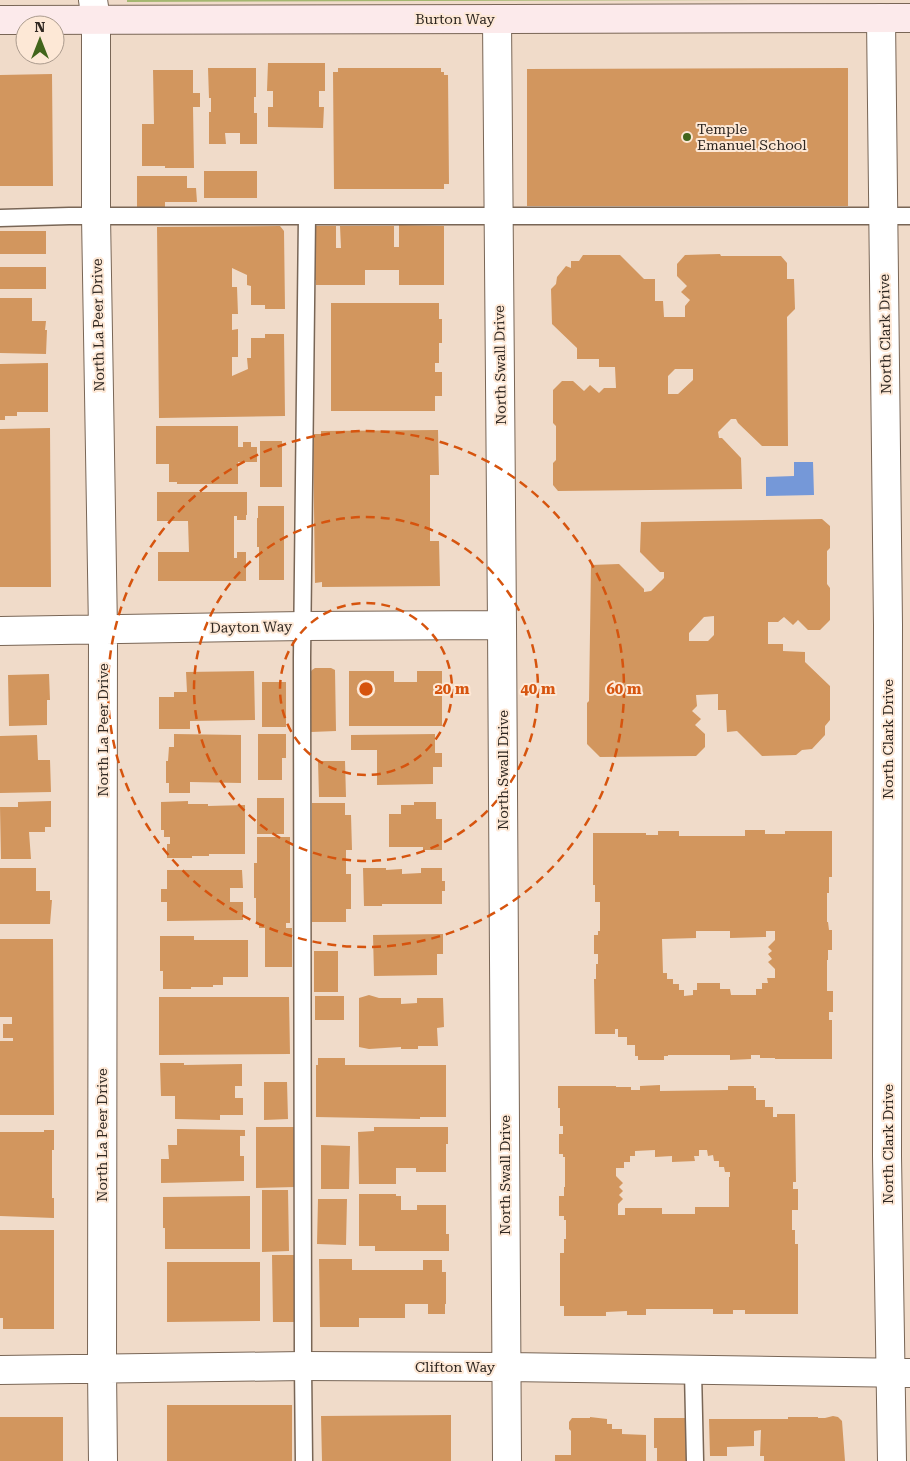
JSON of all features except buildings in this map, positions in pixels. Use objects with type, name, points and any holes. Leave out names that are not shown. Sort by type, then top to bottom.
[{"type":"main road","name":"Burton Way","points":[[0,20],[97,7],[497,18],[910,18]]},
{"type":"street","name":"North La Peer Drive","points":[[97,7],[96,216],[103,630],[103,1461]]},
{"type":"street","name":"North Swall Drive","points":[[497,18],[507,1461]]},
{"type":"street","name":"North Clark Drive","points":[[881,18],[883,216],[899,625],[887,1156],[900,1373],[892,1461]]},
{"type":"street","name":"Dayton Way","points":[[0,631],[502,625]]},
{"type":"street","name":"Clifton Way","points":[[0,1370],[303,1366],[900,1373]]},
{"type":"lane","points":[[0,218],[96,216],[910,216]]},
{"type":"lane","points":[[304,1461],[302,658],[304,626],[308,216]]},
{"type":"lane","points":[[693,1371],[695,1461]]},
{"type":"green space","points":[[127,0],[757,0],[127,2]]},
{"type":"water","points":[[794,462],[813,462],[814,495],[766,496],[766,477],[794,476]]},
{"type":"place","name":"Temple Emanuel School","points":[[687,137]]}]
